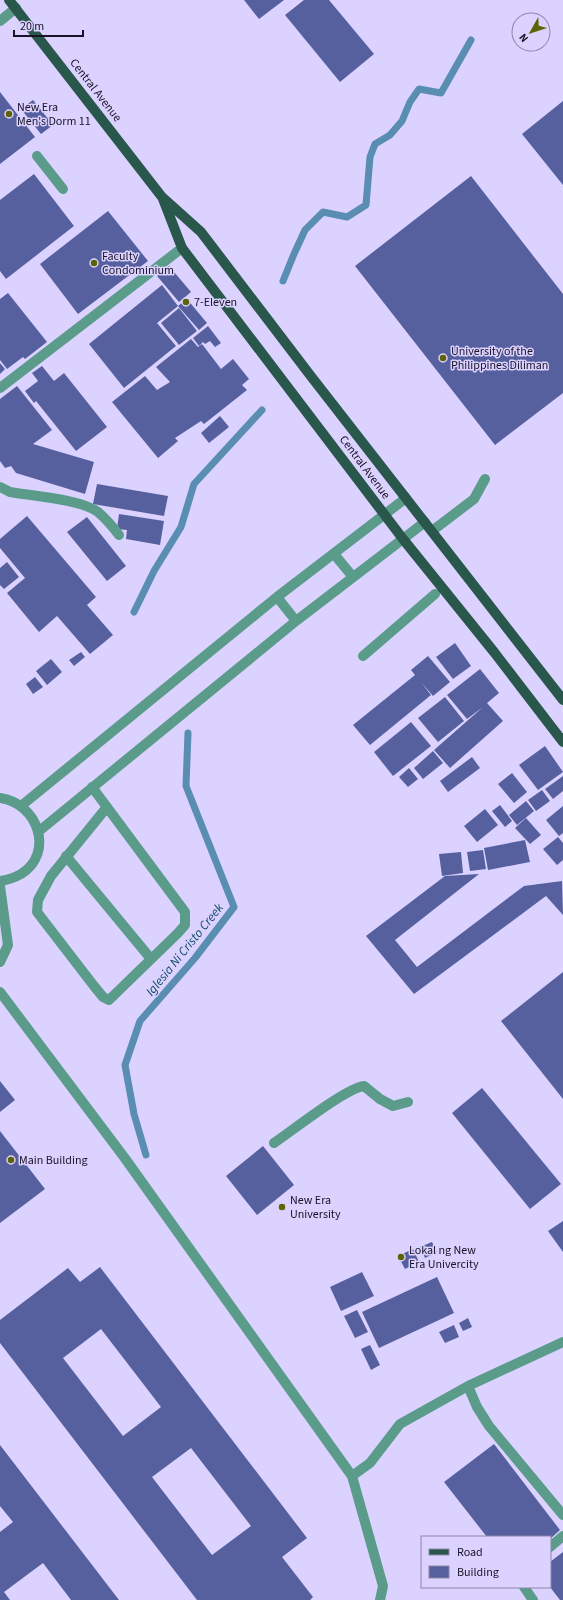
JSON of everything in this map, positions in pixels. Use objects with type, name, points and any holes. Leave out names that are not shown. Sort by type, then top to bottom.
[{"type":"main road","name":"Central Avenue","points":[[9,0],[162,197],[201,232],[563,700]]},
{"type":"main road","name":"Central Avenue","points":[[162,197],[182,248],[403,539],[494,652],[563,742]]},
{"type":"street","points":[[0,21],[16,8]]},
{"type":"street","points":[[37,156],[63,189]]},
{"type":"street","points":[[0,388],[182,248]]},
{"type":"street","points":[[432,531],[474,499],[485,479]]},
{"type":"street","points":[[0,487],[10,492],[84,505],[98,512],[119,535]]},
{"type":"street","points":[[21,806],[277,597],[406,498]]},
{"type":"street","points":[[38,832],[296,621],[425,522]]},
{"type":"street","points":[[334,554],[353,577]]},
{"type":"street","points":[[363,656],[435,594]]},
{"type":"street","points":[[277,597],[296,621]]},
{"type":"street","points":[[92,788],[106,806],[185,912],[185,925],[109,1000],[103,997],[37,912],[38,900],[51,876],[106,806]]},
{"type":"street","points":[[0,798],[7,799],[21,806],[27,811],[34,821],[38,832],[36,855],[30,866],[22,874],[11,879],[0,881]]},
{"type":"street","points":[[66,856],[151,959]]},
{"type":"street","points":[[0,886],[8,945],[0,962]]},
{"type":"street","points":[[0,992],[124,1157],[352,1476],[384,1586],[380,1600]]},
{"type":"street","points":[[274,1143],[343,1096],[360,1087],[364,1086],[380,1099],[393,1106],[408,1102]]},
{"type":"street","points":[[352,1476],[370,1463],[400,1424],[468,1386],[562,1345]]},
{"type":"street","points":[[468,1386],[477,1407],[489,1426],[563,1515]]},
{"type":"street","points":[[551,1547],[563,1536]]},
{"type":"street","points":[[525,1588],[533,1600]]},
{"type":"building","points":[[244,0],[284,0],[259,19]]},
{"type":"building","points":[[304,0],[329,0],[374,54],[340,82],[285,15]]},
{"type":"building","name":"New Era Men's Dorm 11","points":[[0,92],[35,137],[0,164]]},
{"type":"building","points":[[33,100],[53,125],[41,134],[21,109]]},
{"type":"building","points":[[563,101],[563,185],[522,134]]},
{"type":"building","points":[[34,174],[74,226],[6,279],[0,271],[0,200]]},
{"type":"building","points":[[471,176],[563,294],[563,393],[495,445],[355,266]]},
{"type":"building","name":"Faculty Condominium","points":[[108,211],[148,261],[78,314],[40,264]]},
{"type":"building","points":[[169,266],[191,292],[179,302],[157,276]]},
{"type":"building","points":[[162,285],[178,306],[157,323],[176,346],[124,388],[89,344]]},
{"type":"building","points":[[8,293],[47,342],[25,359],[23,357],[7,369],[0,360],[0,299]]},
{"type":"building","points":[[187,299],[207,323],[199,330],[178,306]]},
{"type":"building","points":[[179,308],[197,331],[179,345],[161,323]]},
{"type":"building","points":[[208,326],[221,343],[215,347],[210,341],[205,344],[203,342],[199,346],[193,338]]},
{"type":"building","points":[[191,339],[198,347],[202,344],[221,369],[233,359],[249,379],[242,385],[247,390],[204,424],[201,421],[175,438],[178,441],[158,458],[112,402],[145,376],[157,390],[170,382],[156,367]]},
{"type":"building","points":[[0,363],[5,369],[0,374]]},
{"type":"building","points":[[42,366],[54,381],[64,373],[107,427],[76,451],[36,401],[34,403],[25,391],[38,381],[32,373]]},
{"type":"building","points":[[17,386],[52,430],[33,444],[94,462],[85,494],[16,473],[11,466],[5,468],[0,461],[0,399]]},
{"type":"building","points":[[220,416],[229,427],[209,443],[201,433]]},
{"type":"building","points":[[97,484],[168,496],[164,516],[93,504]]},
{"type":"building","points":[[119,514],[164,521],[160,545],[126,539],[127,530],[117,529]]},
{"type":"building","points":[[27,516],[96,597],[87,605],[113,635],[90,654],[57,616],[39,632],[7,593],[25,578],[0,548],[0,539]]},
{"type":"building","points":[[87,517],[126,566],[107,581],[67,532]]},
{"type":"building","points":[[7,562],[19,577],[4,589],[0,585],[0,568]]},
{"type":"building","points":[[455,643],[471,666],[453,679],[436,657]]},
{"type":"building","points":[[81,652],[85,657],[74,666],[69,660]]},
{"type":"building","points":[[428,656],[450,682],[433,696],[421,682],[431,695],[370,745],[353,725],[415,675],[411,670]]},
{"type":"building","points":[[51,659],[62,672],[47,685],[36,671]]},
{"type":"building","points":[[480,669],[499,693],[487,703],[503,721],[450,768],[434,750],[483,707],[467,719],[447,695]]},
{"type":"building","points":[[35,677],[43,687],[33,694],[26,684]]},
{"type":"building","points":[[445,697],[464,721],[438,742],[418,718]]},
{"type":"building","points":[[411,722],[431,746],[393,776],[374,752]]},
{"type":"building","points":[[545,746],[563,772],[538,790],[519,765]]},
{"type":"building","points":[[433,751],[443,763],[423,779],[414,768]]},
{"type":"building","points":[[472,757],[480,768],[448,792],[440,781]]},
{"type":"building","points":[[409,768],[418,779],[408,787],[399,777]]},
{"type":"building","points":[[512,773],[527,792],[514,803],[498,784]]},
{"type":"building","points":[[563,776],[563,791],[553,799],[545,789]]},
{"type":"building","points":[[542,790],[550,801],[536,811],[528,800]]},
{"type":"building","points":[[526,801],[534,811],[517,825],[509,815]]},
{"type":"building","points":[[500,805],[512,821],[505,827],[492,811]]},
{"type":"building","points":[[563,806],[563,833],[559,836],[546,820]]},
{"type":"building","points":[[485,809],[498,825],[477,842],[464,826]]},
{"type":"building","points":[[526,818],[541,835],[530,844],[515,828]]},
{"type":"building","points":[[558,837],[563,843],[563,860],[557,865],[543,849]]},
{"type":"building","points":[[525,840],[530,862],[488,870],[484,848]]},
{"type":"building","points":[[483,850],[486,869],[470,871],[467,852]]},
{"type":"building","points":[[461,852],[463,873],[442,876],[439,854]]},
{"type":"building","points":[[479,874],[395,940],[417,967],[524,886],[562,881],[563,915],[546,896],[414,994],[366,936],[445,876]]},
{"type":"building","points":[[563,972],[563,1099],[501,1021]]},
{"type":"building","points":[[0,1081],[15,1100],[0,1112]]},
{"type":"building","points":[[482,1088],[561,1184],[530,1209],[452,1113]]},
{"type":"building","name":"Main Building","points":[[0,1131],[45,1189],[0,1223]]},
{"type":"building","points":[[263,1146],[294,1185],[257,1215],[226,1176]]},
{"type":"building","points":[[563,1221],[563,1252],[548,1231]]},
{"type":"building","points":[[432,1242],[437,1252],[425,1258],[420,1247]]},
{"type":"building","points":[[413,1249],[419,1262],[405,1269],[398,1256]]},
{"type":"building","points":[[100,1267],[307,1538],[282,1557],[313,1597],[310,1600],[197,1600],[0,1343],[0,1320],[68,1268],[80,1282]],"holes":[[[101,1329],[161,1407],[123,1436],[63,1358]],[[191,1448],[251,1526],[212,1555],[152,1477]]]},
{"type":"building","points":[[362,1272],[374,1296],[341,1311],[330,1287]]},
{"type":"building","points":[[437,1277],[454,1313],[379,1348],[362,1312]]},
{"type":"building","points":[[357,1310],[368,1332],[355,1338],[344,1316]]},
{"type":"building","points":[[468,1318],[472,1327],[463,1331],[459,1323]]},
{"type":"building","points":[[454,1325],[459,1337],[445,1343],[439,1332]]},
{"type":"building","points":[[370,1345],[380,1365],[371,1370],[361,1349]]},
{"type":"building","points":[[494,1444],[560,1530],[551,1538],[551,1536],[486,1536],[444,1482]]},
{"type":"building","points":[[0,1445],[119,1600],[71,1600],[43,1563],[4,1592],[10,1600],[0,1600],[0,1532],[13,1522],[0,1506]]},
{"type":"building","points":[[563,1552],[563,1600],[560,1600],[551,1588],[551,1561]]},
{"type":"waterway","name":"Iglesia Ni Cristo Creek","points":[[283,281],[305,230],[323,212],[347,217],[366,205],[370,157],[375,144],[390,135],[402,121],[410,102],[419,89],[441,93],[471,40]]},
{"type":"waterway","name":"Iglesia Ni Cristo Creek","points":[[134,612],[154,571],[181,527],[194,484],[262,410]]},
{"type":"waterway","name":"Iglesia Ni Cristo Creek","points":[[146,1155],[134,1114],[125,1065],[140,1021],[195,958],[234,907],[186,786],[188,733]]},
{"type":"place","name":"New Era Men's Dorm 11","points":[[9,114]]},
{"type":"place","name":"Faculty Condominium","points":[[94,263]]},
{"type":"place","name":"7-Eleven","points":[[186,302]]},
{"type":"place","name":"University of the Philippines Diliman","points":[[443,358]]},
{"type":"place","name":"Main Building","points":[[11,1160]]},
{"type":"place","name":"New Era University","points":[[282,1207]]},
{"type":"place","name":"Lokal ng New Era Univercity","points":[[401,1257]]}]
